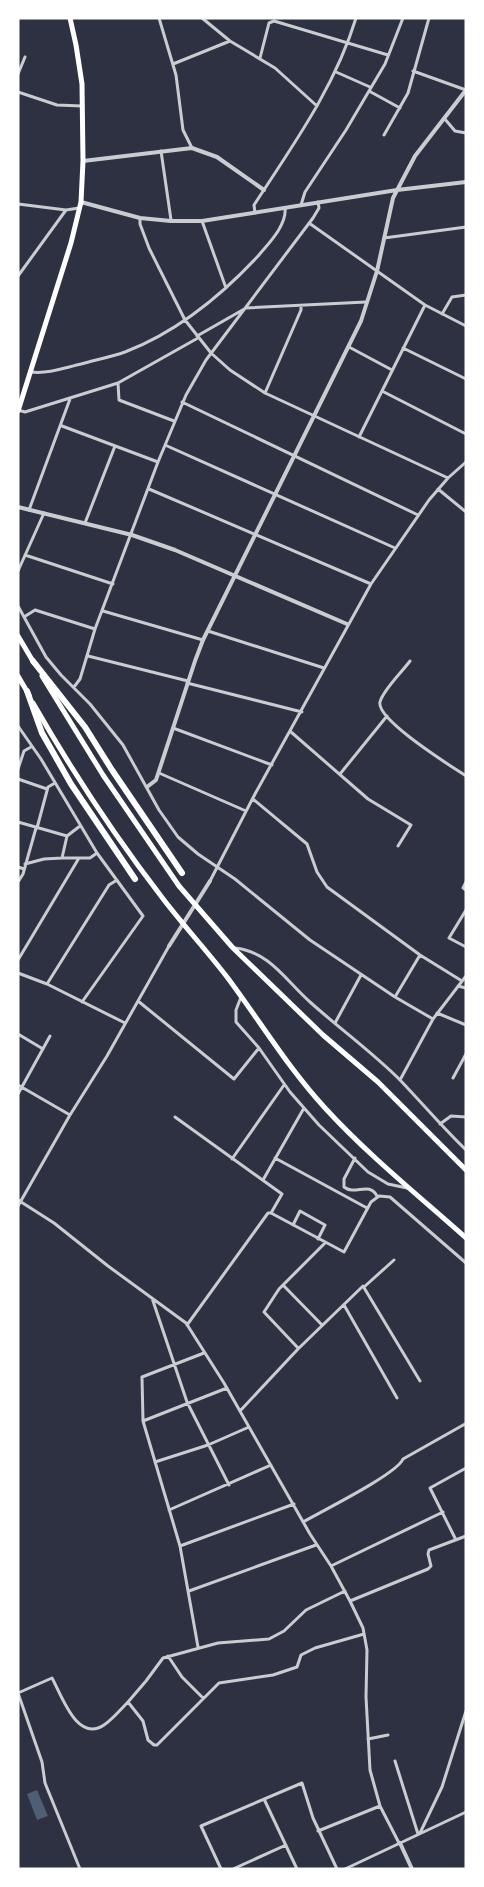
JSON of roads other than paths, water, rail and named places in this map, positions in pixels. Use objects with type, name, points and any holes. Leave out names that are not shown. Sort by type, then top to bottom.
[{"type":"highway","points":[[33,661],[85,727],[182,873]]},
{"type":"highway","points":[[27,692],[42,733],[71,784],[135,879]]},
{"type":"main road","points":[[18,410],[81,205],[83,162],[80,66],[70,18]]},
{"type":"main road","points":[[18,636],[103,776],[179,886],[233,948],[323,1035],[378,1082],[466,1170]]},
{"type":"main road","points":[[18,676],[54,740],[85,788],[157,890],[241,996],[292,1068],[325,1108],[360,1143],[466,1238]]},
{"type":"street","points":[[159,18],[173,64],[183,130],[192,148]]},
{"type":"street","points":[[202,18],[230,41],[275,68],[317,107]]},
{"type":"street","points":[[255,213],[254,205],[317,107],[336,72],[349,43],[356,18]]},
{"type":"street","points":[[301,205],[305,192],[346,130],[385,64],[402,18]]},
{"type":"street","points":[[384,135],[408,93],[429,18]]},
{"type":"street","points":[[260,58],[269,23],[273,21],[388,55]]},
{"type":"street","points":[[173,64],[230,41]]},
{"type":"street","points":[[18,74],[25,57]]},
{"type":"street","points":[[147,787],[154,783],[159,773],[203,640],[349,347],[368,302],[377,271],[388,213],[397,190],[415,156],[466,90],[413,71]]},
{"type":"street","points":[[336,72],[400,108]]},
{"type":"street","points":[[18,92],[57,105],[82,106]]},
{"type":"street","points":[[444,118],[455,131],[466,133]]},
{"type":"street","points":[[83,162],[192,148],[217,157],[264,190]]},
{"type":"street","points":[[161,151],[171,221]]},
{"type":"street","points":[[18,204],[66,210],[81,205],[140,218],[202,221],[397,190],[466,182]]},
{"type":"street","points":[[75,687],[80,679],[95,629],[182,402],[211,353],[309,223],[319,208],[318,202]]},
{"type":"street","points":[[30,372],[59,370],[123,353],[185,320],[226,288],[264,249],[285,219],[285,208]]},
{"type":"street","points":[[18,276],[66,210]]},
{"type":"street","points":[[140,218],[149,248],[185,320],[211,353],[239,377],[265,393],[448,478]]},
{"type":"street","points":[[202,221],[226,288]]},
{"type":"street","points":[[309,223],[425,305],[466,326]]},
{"type":"street","points":[[383,238],[466,227]]},
{"type":"street","points":[[442,314],[452,297],[466,296]]},
{"type":"street","points":[[18,410],[25,412],[118,383],[246,308],[368,302]]},
{"type":"street","points":[[359,437],[425,305]]},
{"type":"street","points":[[265,393],[301,306]]},
{"type":"street","points":[[349,347],[392,370]]},
{"type":"street","points":[[404,348],[466,379]]},
{"type":"street","points":[[118,383],[119,400],[174,421]]},
{"type":"street","points":[[382,391],[466,434]]},
{"type":"street","points":[[29,510],[62,426],[70,399]]},
{"type":"street","points":[[182,402],[418,515]]},
{"type":"street","points":[[62,426],[158,462]]},
{"type":"street","points":[[85,523],[115,446]]},
{"type":"street","points":[[165,446],[395,548]]},
{"type":"street","points":[[18,1206],[169,946],[210,881],[347,624],[371,584],[438,489],[466,462]]},
{"type":"street","points":[[148,489],[371,584]]},
{"type":"street","points":[[438,489],[466,512]]},
{"type":"street","points":[[18,507],[132,535],[175,550],[347,624]]},
{"type":"street","points":[[18,571],[44,513]]},
{"type":"street","points":[[25,555],[113,584]]},
{"type":"street","points":[[18,606],[46,657],[75,687],[123,745],[163,818],[178,837],[198,854],[218,866],[295,929],[361,975],[433,1019]]},
{"type":"street","points":[[24,617],[35,610],[95,629]]},
{"type":"street","points":[[103,611],[203,640]]},
{"type":"street","points":[[208,630],[324,668]]},
{"type":"street","points":[[87,656],[302,712]]},
{"type":"street","points":[[410,661],[381,700],[380,708],[391,722],[412,739],[466,776]]},
{"type":"street","points":[[340,774],[387,716]]},
{"type":"street","points":[[18,726],[41,759],[97,853],[143,916],[82,1002]]},
{"type":"street","points":[[172,728],[272,765]]},
{"type":"street","points":[[291,732],[368,799],[411,825],[398,846]]},
{"type":"street","points":[[18,769],[24,751],[31,747]]},
{"type":"street","points":[[159,773],[246,811]]},
{"type":"street","points":[[18,779],[47,789]]},
{"type":"street","points":[[18,882],[24,870],[47,789],[55,783]]},
{"type":"street","points":[[253,799],[307,844],[317,872],[327,887],[420,955],[462,981]]},
{"type":"street","points":[[18,822],[67,836]]},
{"type":"street","points":[[62,858],[67,836],[80,826]]},
{"type":"street","points":[[25,864],[44,859],[90,858],[97,853]]},
{"type":"street","points":[[18,960],[79,858]]},
{"type":"street","points":[[18,867],[24,870]]},
{"type":"street","points":[[47,984],[109,885],[117,880]]},
{"type":"street","points":[[466,882],[463,888],[466,890]]},
{"type":"street","points":[[466,910],[449,938],[466,947]]},
{"type":"street","points":[[233,948],[247,950],[272,963],[309,1001],[400,1080],[466,1150]]},
{"type":"street","points":[[395,997],[420,955]]},
{"type":"street","points":[[18,973],[47,984],[125,1023]]},
{"type":"street","points":[[335,1023],[361,975]]},
{"type":"street","points":[[400,1080],[433,1019],[466,976]]},
{"type":"street","points":[[458,986],[466,988]]},
{"type":"street","points":[[241,996],[236,1010],[236,1022],[259,1048],[284,1085],[304,1108],[338,1144],[379,1180],[412,1189]]},
{"type":"street","points":[[138,1001],[234,1079],[259,1048]]},
{"type":"street","points":[[437,1013],[466,1025]]},
{"type":"street","points":[[18,1034],[43,1049]]},
{"type":"street","points":[[18,1094],[20,1086],[50,1036]]},
{"type":"street","points":[[453,1078],[466,1054]]},
{"type":"street","points":[[232,1159],[284,1085]]},
{"type":"street","points":[[20,1086],[70,1115]]},
{"type":"street","points":[[262,1180],[304,1108]]},
{"type":"street","points":[[440,1124],[451,1116],[466,1117]]},
{"type":"street","points":[[175,1118],[282,1194],[271,1213],[268,1213],[188,1325]]},
{"type":"street","points":[[275,1158],[367,1208]]},
{"type":"street","points":[[356,1158],[344,1179],[344,1186],[353,1191],[369,1188],[375,1192],[377,1197]]},
{"type":"street","points":[[271,1213],[344,1252],[367,1208],[377,1197],[385,1196],[394,1200],[466,1263]]},
{"type":"street","points":[[19,1201],[54,1223],[188,1325],[227,1388],[316,1545],[331,1566],[350,1601],[364,1634],[367,1650],[365,1688],[370,1770],[380,1806],[412,1869]]},
{"type":"street","points":[[293,1225],[300,1211],[325,1225],[318,1239]]},
{"type":"street","points":[[298,1348],[264,1312],[283,1285],[325,1243]]},
{"type":"street","points":[[240,1411],[298,1348],[394,1260]]},
{"type":"street","points":[[283,1285],[322,1325]]},
{"type":"street","points":[[364,1287],[420,1381]]},
{"type":"street","points":[[151,1296],[187,1402],[229,1485]]},
{"type":"street","points":[[344,1305],[397,1398]]},
{"type":"street","points":[[198,1647],[180,1546],[143,1420],[142,1377],[205,1353]]},
{"type":"street","points":[[143,1420],[227,1388]]},
{"type":"street","points":[[303,1522],[400,1465],[403,1459],[465,1424]]},
{"type":"street","points":[[155,1462],[208,1445],[249,1426]]},
{"type":"street","points":[[169,1510],[271,1465]]},
{"type":"street","points":[[456,1540],[430,1488],[466,1468]]},
{"type":"street","points":[[180,1546],[294,1504]]},
{"type":"street","points":[[331,1566],[443,1512]]},
{"type":"street","points":[[350,1601],[428,1569],[431,1564],[428,1552],[466,1536]]},
{"type":"street","points":[[189,1591],[316,1545]]},
{"type":"street","points":[[80,1869],[45,1783],[42,1762],[18,1693],[52,1678],[74,1719],[81,1727],[87,1729],[101,1726],[128,1702],[158,1662],[168,1656],[218,1643],[269,1639],[284,1631],[306,1610],[345,1592]]},
{"type":"street","points":[[128,1702],[143,1721],[148,1740],[157,1745],[219,1683],[273,1675],[293,1669],[297,1667],[301,1655],[315,1648],[364,1634]]},
{"type":"street","points":[[168,1656],[182,1677],[203,1698]]},
{"type":"street","points":[[419,1834],[442,1786],[466,1711]]},
{"type":"street","points":[[369,1739],[388,1734]]},
{"type":"street","points":[[395,1761],[419,1834]]},
{"type":"street","points":[[221,1869],[201,1826],[302,1783],[318,1831],[337,1869]]},
{"type":"street","points":[[264,1799],[297,1869]]},
{"type":"street","points":[[318,1831],[380,1806]]},
{"type":"street","points":[[345,1869],[466,1812]]},
{"type":"street","points":[[233,1869],[286,1845]]},
{"type":"water","points":[[37,1790],[48,1816],[37,1820],[27,1794]]}]
